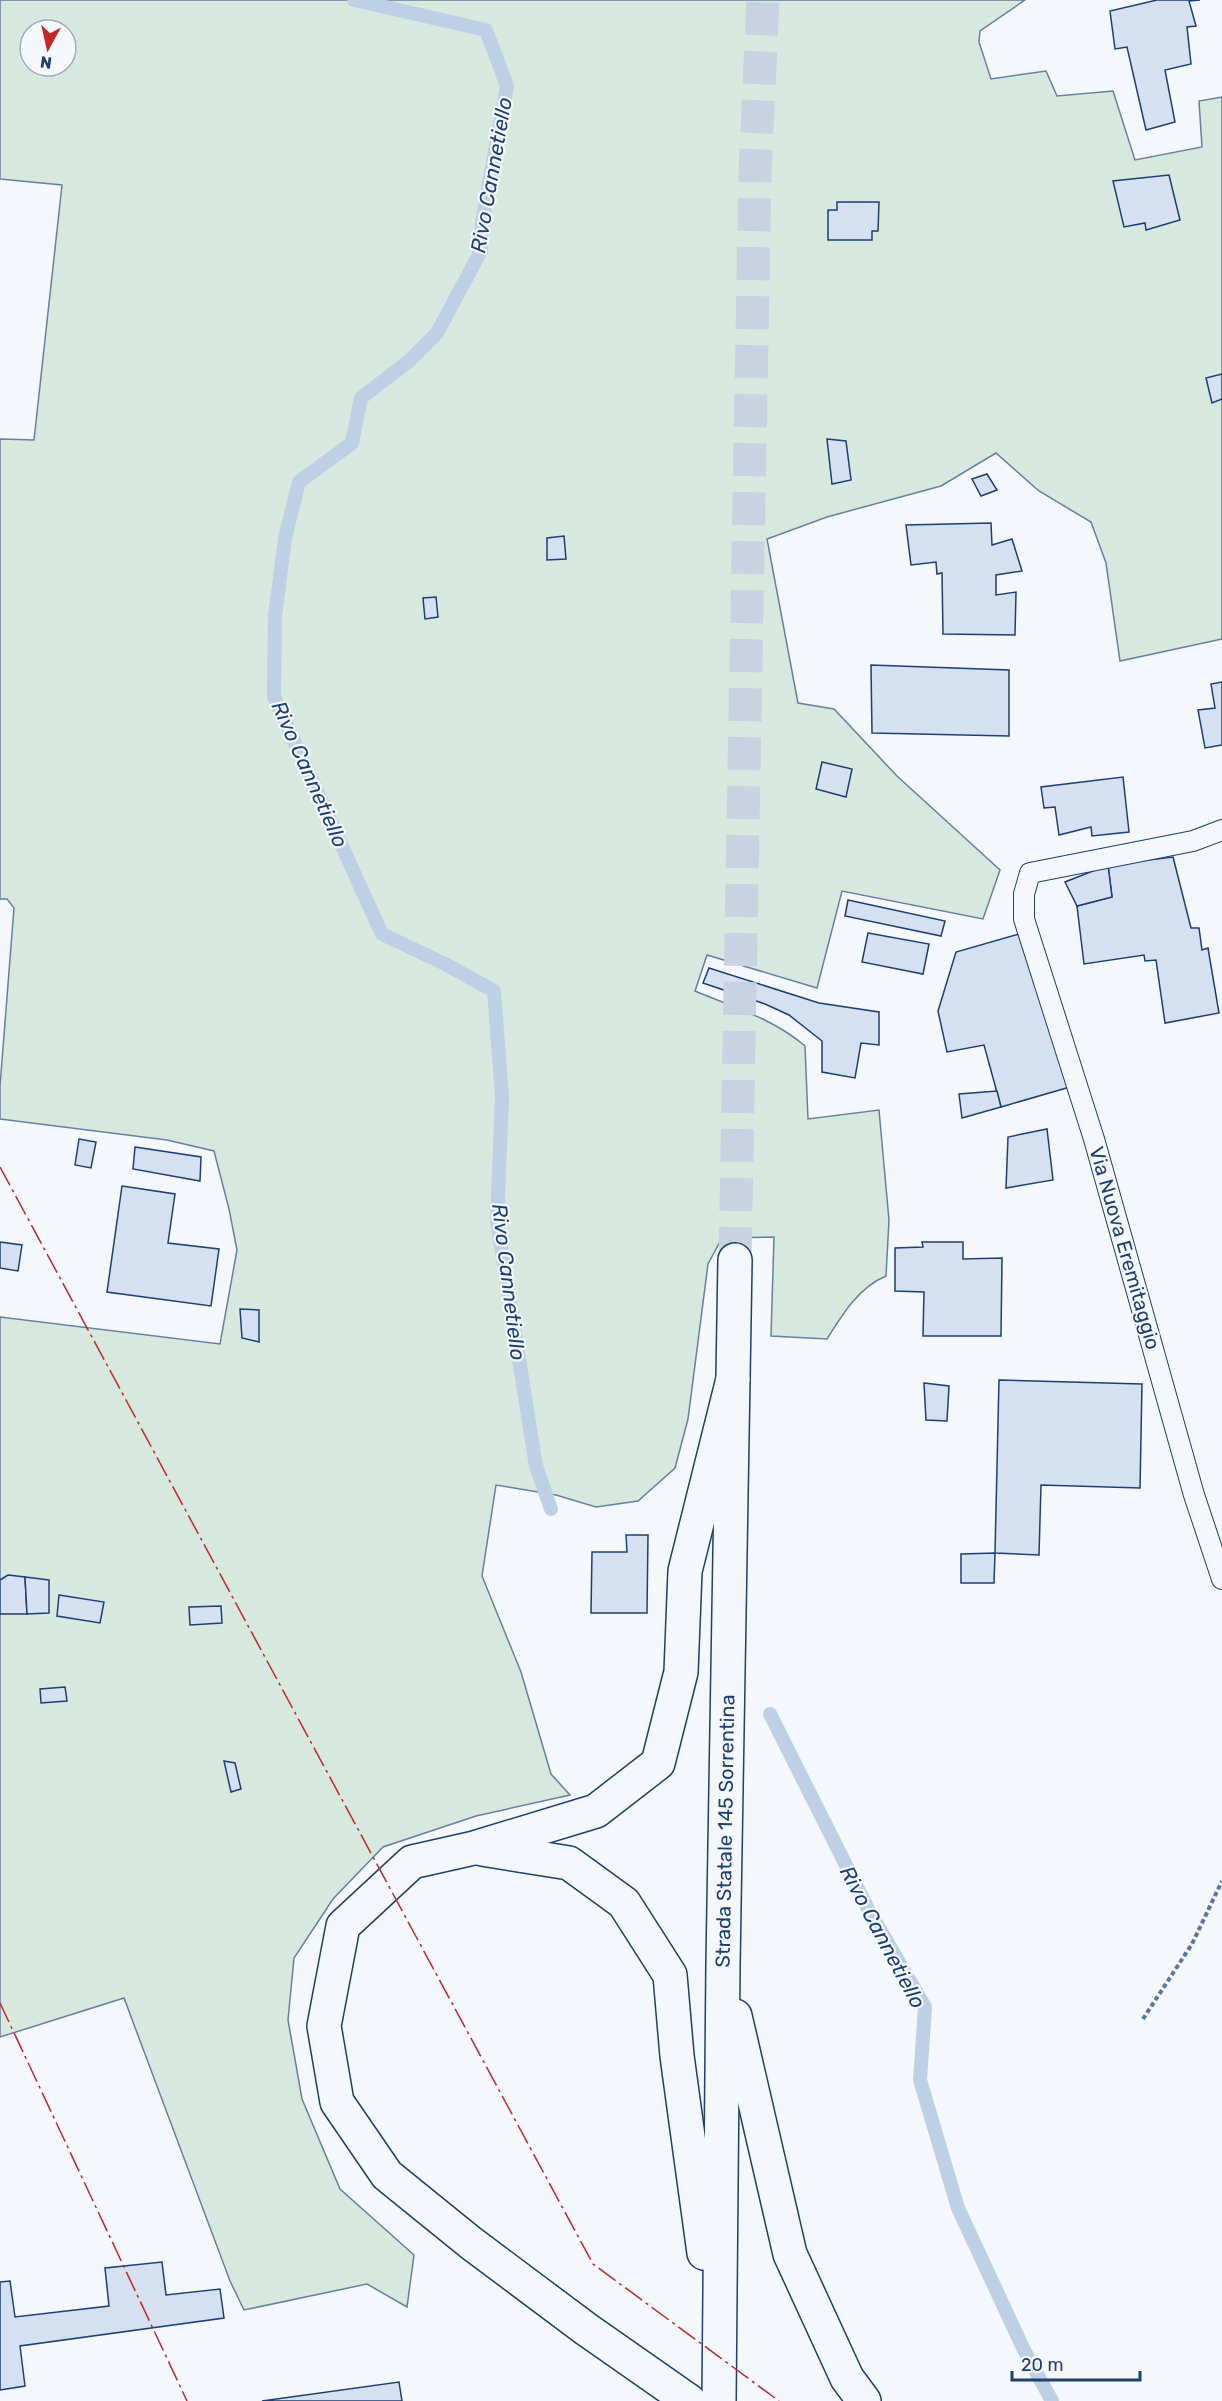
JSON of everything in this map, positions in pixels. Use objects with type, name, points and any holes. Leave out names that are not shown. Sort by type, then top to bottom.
[{"type":"highway","name":"Strada Statale 145 Sorrentina","points":[[719,2385],[723,1964],[735,1260]]},
{"type":"highway","points":[[689,2401],[586,2329],[387,2175],[337,2102],[324,2026],[343,1926],[412,1862],[474,1848],[596,1811],[658,1763],[681,1672],[685,1572],[733,1379]]},
{"type":"highway","points":[[474,1848],[569,1863],[624,1903],[670,1975],[677,2056],[719,2385]]},
{"type":"highway","points":[[723,1964],[790,2254],[847,2378],[864,2401]]},
{"type":"lane","name":"Via Nuova Eremitaggio","points":[[1222,830],[1193,841],[1030,873],[1024,894],[1024,919],[1094,1139],[1194,1496],[1222,1579]]},
{"type":"path","points":[[1143,2019],[1192,1944],[1222,1881]]},
{"type":"shaded area","points":[[0,0],[1025,0],[980,31],[979,42],[991,79],[1046,71],[1057,96],[1113,91],[1135,160],[1202,147],[1199,101],[1222,97],[1222,639],[1120,661],[1106,563],[1091,522],[1039,491],[996,453],[941,486],[827,517],[767,539],[798,703],[834,709],[897,776],[1000,870],[983,919],[842,891],[817,988],[707,955],[695,991],[767,1021],[805,1046],[808,1119],[879,1110],[889,1220],[886,1276],[859,1294],[827,1339],[771,1336],[774,1237],[722,1238],[708,1264],[688,1419],[675,1468],[638,1501],[596,1507],[556,1495],[496,1485],[482,1576],[521,1672],[551,1774],[570,1795],[476,1816],[383,1847],[333,1899],[294,1958],[288,2020],[302,2099],[340,2189],[414,2255],[407,2307],[367,2284],[244,2310],[230,2281],[124,1998],[0,2037],[0,1317],[220,1344],[237,1250],[214,1151],[167,1140],[0,1119],[0,1086],[14,908],[7,899],[0,899],[0,439],[34,440],[62,185],[0,179]]},
{"type":"building","points":[[1157,0],[1200,0],[1189,1],[1196,26],[1187,27],[1191,64],[1165,70],[1175,122],[1146,130],[1127,47],[1115,49],[1110,11]]},
{"type":"building","points":[[1169,175],[1180,220],[1146,230],[1145,223],[1124,227],[1113,181]]},
{"type":"building","points":[[837,202],[879,202],[878,231],[872,231],[872,240],[828,240],[828,210],[837,210]]},
{"type":"building","points":[[1222,374],[1222,399],[1212,403],[1206,378]]},
{"type":"building","points":[[827,439],[846,441],[851,480],[832,484]]},
{"type":"building","points":[[987,474],[997,490],[981,496],[972,479]]},
{"type":"building","points":[[991,523],[992,545],[1012,539],[1022,571],[996,575],[996,595],[1016,592],[1015,635],[943,634],[942,573],[937,574],[936,562],[911,565],[906,525]]},
{"type":"building","points":[[564,536],[566,559],[547,560],[547,538]]},
{"type":"building","points":[[436,597],[438,617],[425,619],[423,598]]},
{"type":"building","points":[[871,665],[1009,670],[1009,736],[872,733]]},
{"type":"building","points":[[1222,682],[1222,745],[1205,748],[1198,710],[1215,708],[1211,684]]},
{"type":"building","points":[[822,762],[852,769],[846,797],[816,789]]},
{"type":"building","points":[[1123,777],[1129,832],[1092,836],[1091,827],[1059,835],[1055,807],[1044,808],[1041,787]]},
{"type":"building","points":[[1173,857],[1191,928],[1199,928],[1202,950],[1208,948],[1219,1013],[1165,1023],[1156,960],[1145,961],[1144,955],[1084,964],[1077,906],[1112,897],[1108,865]]},
{"type":"building","points":[[1108,865],[1112,897],[1077,906],[1065,882]]},
{"type":"building","points":[[848,900],[945,921],[941,936],[845,916]]},
{"type":"building","points":[[868,933],[929,944],[923,974],[862,962]]},
{"type":"building","points":[[1019,934],[1070,1087],[1001,1107],[984,1045],[947,1052],[938,1011],[956,952]]},
{"type":"building","points":[[709,968],[819,1003],[879,1012],[879,1045],[861,1043],[855,1078],[822,1072],[822,1041],[789,1015],[765,1004],[703,983]]},
{"type":"building","points":[[997,1091],[1001,1107],[962,1118],[959,1094]]},
{"type":"building","points":[[1047,1129],[1053,1180],[1006,1188],[1008,1137]]},
{"type":"building","points":[[79,1139],[96,1142],[91,1168],[75,1165]]},
{"type":"building","points":[[135,1147],[201,1157],[200,1181],[133,1169]]},
{"type":"building","points":[[122,1186],[175,1194],[168,1243],[219,1249],[211,1306],[107,1292]]},
{"type":"building","points":[[0,1242],[22,1245],[18,1271],[0,1268]]},
{"type":"building","points":[[922,1242],[963,1242],[963,1259],[1002,1258],[1001,1336],[923,1336],[924,1292],[895,1291],[895,1248],[923,1247]]},
{"type":"building","points":[[240,1309],[259,1310],[259,1342],[242,1338]]},
{"type":"building","points":[[999,1380],[1142,1384],[1140,1488],[1041,1485],[1039,1555],[995,1553]]},
{"type":"building","points":[[924,1383],[949,1386],[947,1421],[926,1420]]},
{"type":"building","points":[[626,1535],[648,1535],[647,1613],[591,1613],[592,1552],[627,1552]]},
{"type":"building","points":[[995,1553],[994,1583],[961,1583],[961,1554]]},
{"type":"building","points":[[8,1575],[25,1577],[27,1614],[0,1614],[0,1580]]},
{"type":"building","points":[[25,1577],[49,1580],[49,1613],[27,1614]]},
{"type":"building","points":[[59,1595],[104,1602],[100,1623],[57,1616]]},
{"type":"building","points":[[221,1606],[222,1623],[190,1625],[189,1607]]},
{"type":"building","points":[[65,1687],[67,1701],[41,1703],[40,1689]]},
{"type":"building","points":[[224,1761],[235,1763],[241,1789],[231,1792]]},
{"type":"building","points":[[162,2262],[166,2295],[220,2289],[224,2318],[20,2346],[25,2386],[0,2390],[0,2282],[10,2281],[15,2317],[109,2306],[105,2268]]},
{"type":"building","points":[[399,2382],[402,2401],[262,2401]]},
{"type":"waterway","name":"Rivo Cannetiello","points":[[354,0],[486,30],[507,86],[482,222],[481,251],[437,333],[409,361],[361,398],[352,443],[299,482],[285,538],[275,616],[274,697],[382,934],[445,964],[494,991],[502,1096],[497,1221],[536,1466],[551,1509]]},
{"type":"waterway","name":"Rivo Cannetiello","points":[[770,1714],[868,1909],[925,2007],[920,2080],[958,2208],[1023,2348],[1052,2401]]},
{"type":"tunnel","points":[[735,1260],[755,173],[763,0]]},
{"type":"power","points":[[0,1167],[593,2264],[779,2401]]},
{"type":"power","points":[[0,2003],[187,2401]]}]
